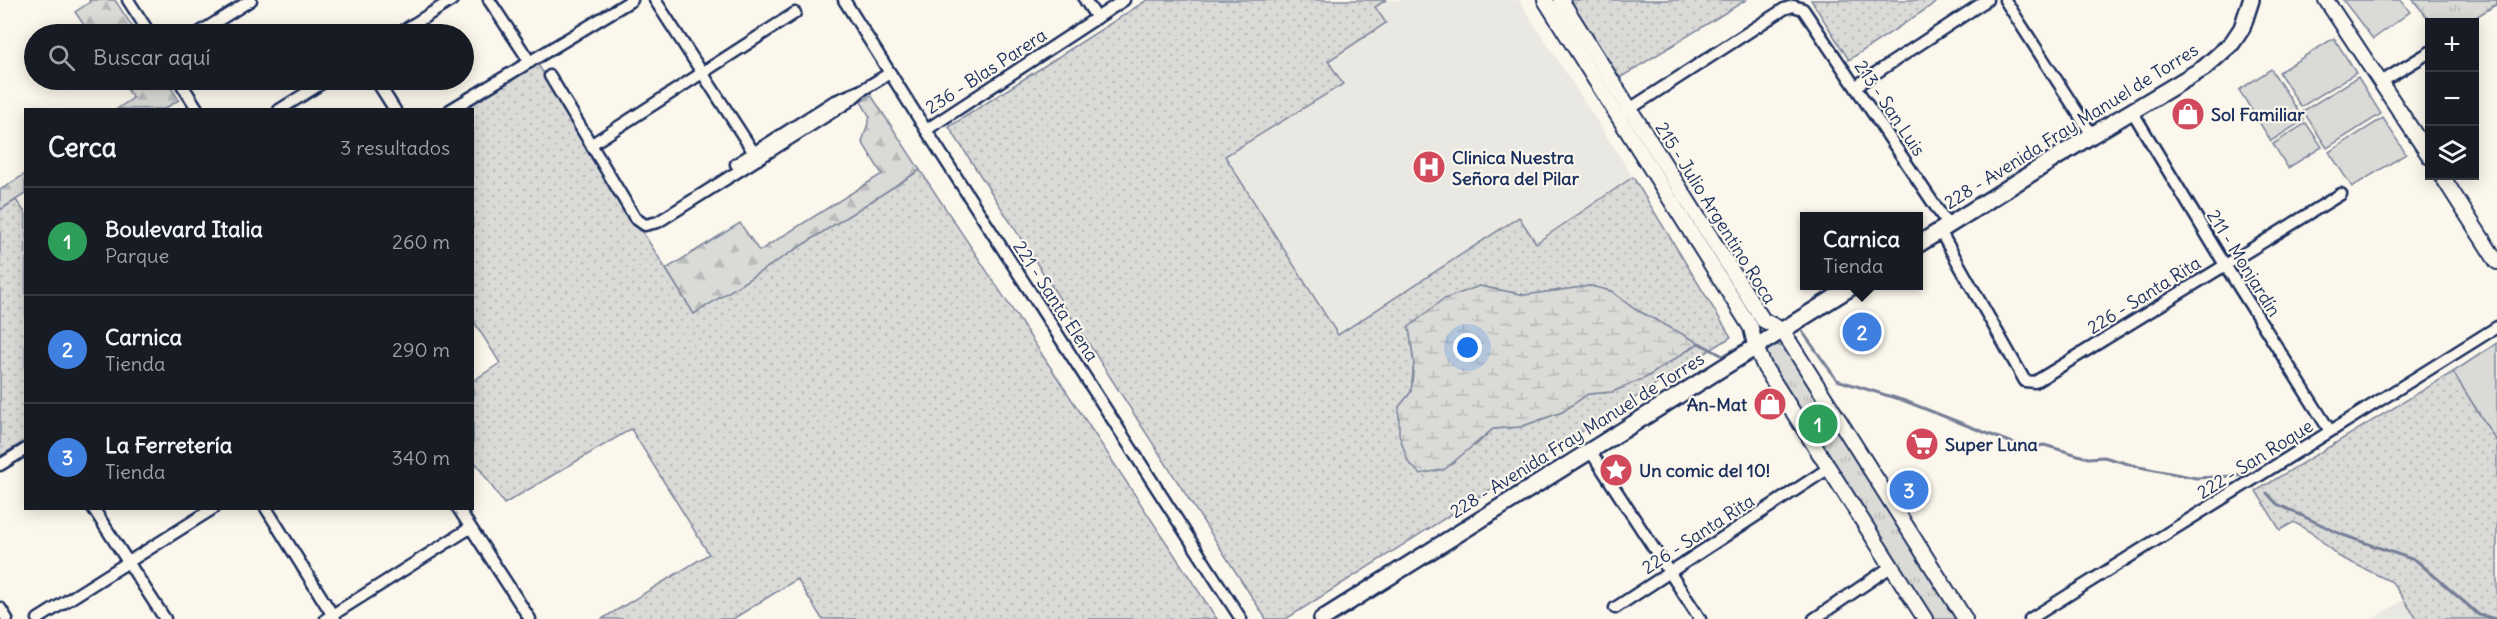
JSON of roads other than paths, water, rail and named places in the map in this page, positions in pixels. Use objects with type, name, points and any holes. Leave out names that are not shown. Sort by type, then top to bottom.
[{"type":"main road","name":"228 - Avenida Fray Manuel de Torres","points":[[1923,241],[2214,60],[2232,43],[2242,28],[2251,0]]},
{"type":"main road","name":"228 - Avenida Fray Manuel de Torres","points":[[1322,619],[1845,290]]},
{"type":"street","points":[[128,0],[144,24]]},
{"type":"street","points":[[213,24],[251,0]]},
{"type":"street","points":[[414,24],[452,0]]},
{"type":"street","points":[[489,0],[530,62]]},
{"type":"street","points":[[453,108],[632,0]]},
{"type":"street","points":[[656,0],[756,156]]},
{"type":"street","name":"221 - Santa Elena","points":[[844,0],[1241,619]]},
{"type":"street","points":[[1085,0],[1097,18]]},
{"type":"street","name":"236 - Blas Parera","points":[[926,130],[1124,0]]},
{"type":"street","name":"215 - Julio Argentino Roca","points":[[1545,0],[1763,321],[1782,330],[1965,619]]},
{"type":"street","name":"215 - Julio Argentino Roca","points":[[1561,0],[1623,113],[1751,328],[1755,345],[1766,368],[1925,619]]},
{"type":"street","points":[[1856,86],[1987,0]]},
{"type":"street","points":[[2006,0],[2092,135]]},
{"type":"street","points":[[2326,0],[2425,149]]},
{"type":"street","name":"213 - San Luis","points":[[1623,113],[1784,9],[1793,6],[1803,9],[1856,86],[1944,228],[1947,249],[2025,381]]},
{"type":"street","points":[[592,144],[795,14]]},
{"type":"street","points":[[2381,82],[2425,55]]},
{"type":"street","points":[[550,76],[635,218],[646,219],[657,216],[756,156],[833,102],[862,90],[890,73]]},
{"type":"street","points":[[185,90],[197,108]]},
{"type":"street","points":[[282,108],[311,90]]},
{"type":"street","points":[[382,90],[394,108]]},
{"type":"street","name":"211 - Monjardín","points":[[2132,111],[2225,265],[2331,431]]},
{"type":"street","points":[[2445,180],[2497,262]]},
{"type":"street","name":"226 - Santa Rita","points":[[2025,381],[2035,382],[2341,194]]},
{"type":"street","name":"222 - San Roque","points":[[2030,619],[2497,327]]},
{"type":"street","points":[[1589,449],[1700,619]]},
{"type":"street","points":[[0,465],[24,450]]},
{"type":"street","name":"226 - Santa Rita","points":[[1615,608],[1829,468]]},
{"type":"street","points":[[94,510],[165,619]]},
{"type":"street","points":[[38,619],[211,510]]},
{"type":"street","points":[[267,510],[332,618],[470,528]]},
{"type":"street","points":[[459,510],[530,619]]},
{"type":"street","points":[[1814,619],[1892,566]]},
{"type":"street","points":[[0,608],[7,619]]},
{"type":"waterway","points":[[1799,327],[1837,380],[1905,401],[2004,440],[2029,448],[2044,445],[2088,458],[2104,457],[2139,467],[2196,478],[2252,475]]},
{"type":"waterway","points":[[1699,343],[1723,356],[1750,340]]},
{"type":"waterway","points":[[2267,493],[2277,504],[2343,535],[2417,561],[2479,615],[2496,619]]},
{"type":"place","name":"Sol Familiar","points":[[2188,114]]},
{"type":"place","name":"Clinica Nuestra Señora del Pilar","points":[[1429,167]]},
{"type":"place","name":"Carnica","points":[[1862,332]]},
{"type":"place","name":"An-Mat","points":[[1770,404]]},
{"type":"place","name":"Boulevard Italia","points":[[1818,424]]},
{"type":"place","name":"Super Luna","points":[[1922,444]]},
{"type":"place","name":"Un comic del 10!","points":[[1616,470]]},
{"type":"place","name":"La Ferretería","points":[[1909,490]]}]
